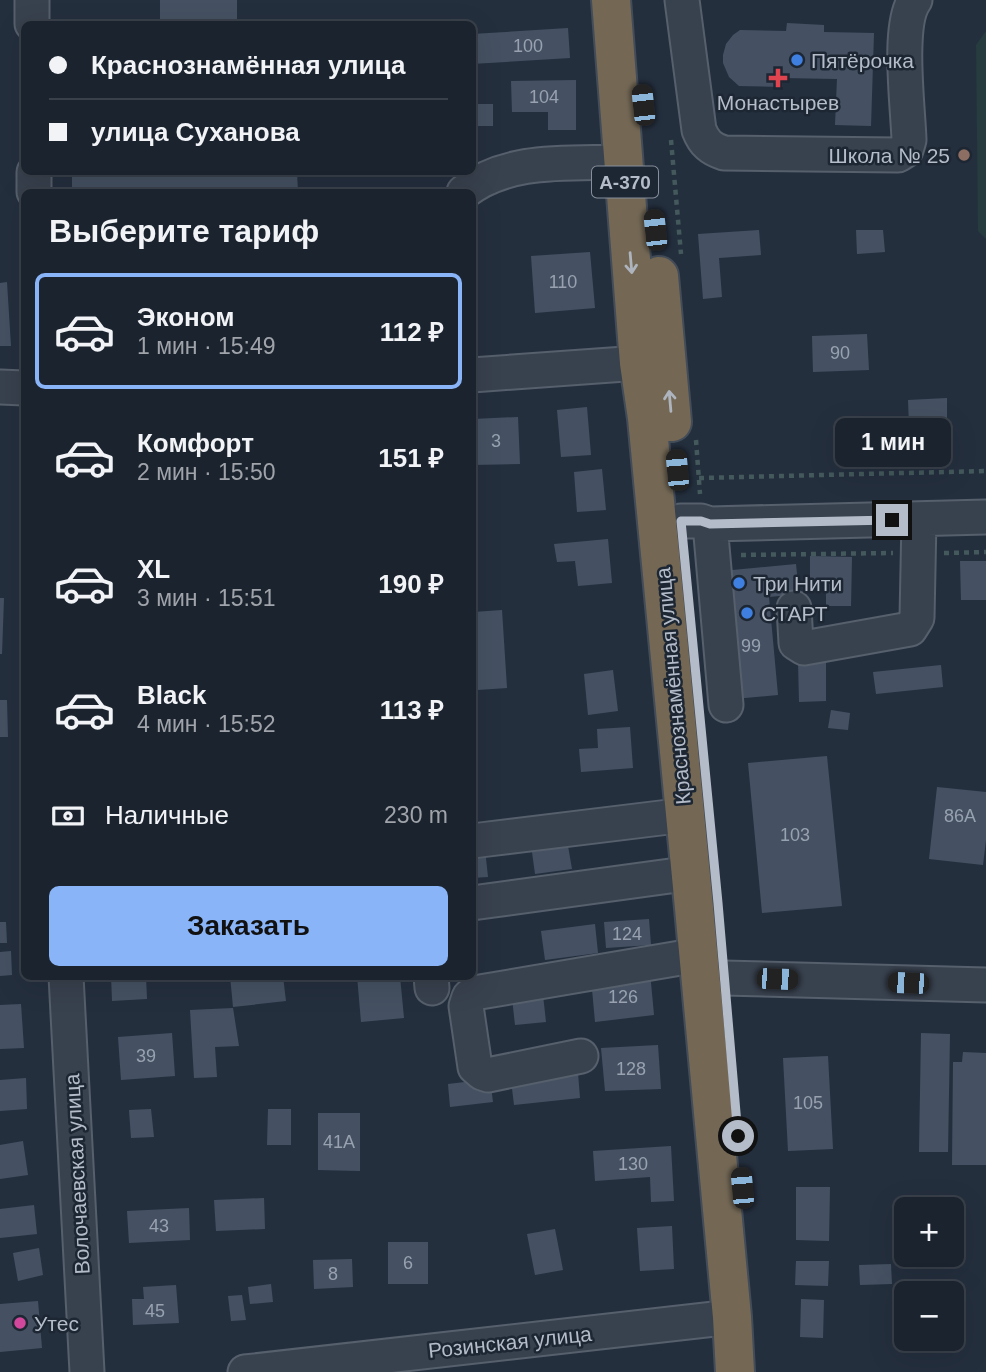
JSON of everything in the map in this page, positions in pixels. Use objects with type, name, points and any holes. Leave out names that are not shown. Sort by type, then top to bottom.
[{"type":"highway","name":"Краснознамённая улица","points":[[611,0],[639,363],[647,418],[685,815],[692,873],[711,966],[757,1372]]},
{"type":"highway","name":"Краснознамённая улица","points":[[634,0],[702,534],[711,966],[735,1372]]},
{"type":"street","points":[[32,0],[32,21]]},
{"type":"street","points":[[682,0],[699,130],[704,141],[713,149],[724,153],[898,155],[906,150],[909,140],[905,32],[909,8],[915,0]]},
{"type":"street","points":[[469,189],[515,167],[624,162]]},
{"type":"street","points":[[476,375],[639,363]]},
{"type":"street","points":[[0,387],[21,388]]},
{"type":"street","points":[[726,705],[702,534],[986,517]]},
{"type":"street","points":[[794,608],[796,643],[804,648],[910,629],[917,618],[919,519]]},
{"type":"street","points":[[476,841],[685,815]]},
{"type":"street","points":[[476,902],[692,873]]},
{"type":"street","points":[[581,1056],[488,1075],[482,1073],[475,1067],[466,1006],[469,997],[474,993],[711,966],[986,985]]},
{"type":"street","name":"Волочаевская улица","points":[[66,980],[87,1372]]},
{"type":"street","name":"Розинская улица","points":[[245,1372],[732,1317]]},
{"type":"path","points":[[699,478],[986,471]]},
{"type":"path","points":[[702,534],[918,553],[986,552]]},
{"type":"green space","points":[[986,31],[986,239],[978,231],[976,45]]},
{"type":"building","points":[[160,0],[237,0],[237,21],[160,21]]},
{"type":"building","points":[[787,23],[824,25],[824,32],[874,33],[871,126],[835,125],[837,79],[783,78],[783,87],[739,86],[729,77],[723,63],[723,55],[726,44],[733,35],[740,30],[786,31]]},
{"type":"building","points":[[568,28],[570,58],[476,64],[476,34]]},
{"type":"building","points":[[576,80],[576,130],[548,130],[548,112],[512,112],[511,81]]},
{"type":"building","points":[[476,104],[493,104],[493,126],[476,126]]},
{"type":"building","points":[[72,175],[297,175],[298,189],[72,189]]},
{"type":"building","points":[[759,230],[761,255],[719,258],[722,297],[703,299],[698,234]]},
{"type":"building","points":[[856,230],[883,230],[885,252],[857,254]]},
{"type":"building","points":[[590,252],[595,308],[535,313],[531,256]]},
{"type":"building","points":[[7,282],[11,346],[0,346],[0,283]]},
{"type":"building","points":[[867,334],[869,370],[813,372],[812,336]]},
{"type":"building","points":[[947,398],[947,426],[909,427],[908,400]]},
{"type":"building","points":[[587,407],[591,455],[561,457],[557,410]]},
{"type":"building","points":[[518,417],[520,464],[476,465],[476,419]]},
{"type":"building","points":[[602,469],[606,510],[577,512],[574,472]]},
{"type":"building","points":[[608,539],[612,583],[578,586],[575,561],[557,562],[554,544]]},
{"type":"building","points":[[810,556],[852,557],[851,606],[826,606],[826,581],[810,581]]},
{"type":"building","points":[[960,561],[986,561],[986,600],[961,600]]},
{"type":"building","points":[[796,564],[799,594],[769,597],[778,695],[734,699],[722,571]]},
{"type":"building","points":[[0,598],[4,598],[2,654],[0,654]]},
{"type":"building","points":[[502,610],[507,688],[478,690],[476,612]]},
{"type":"building","points":[[798,661],[826,661],[826,701],[799,702]]},
{"type":"building","points":[[941,665],[943,687],[876,694],[873,672]]},
{"type":"building","points":[[613,670],[618,711],[588,715],[584,674]]},
{"type":"building","points":[[0,700],[7,700],[8,737],[0,737]]},
{"type":"building","points":[[831,710],[850,713],[848,730],[828,728]]},
{"type":"building","points":[[630,727],[633,768],[581,772],[579,749],[598,748],[597,729]]},
{"type":"building","points":[[827,756],[842,906],[762,913],[748,763]]},
{"type":"building","points":[[937,787],[986,792],[983,865],[929,859]]},
{"type":"building","points":[[568,846],[572,869],[535,874],[532,852]]},
{"type":"building","points":[[485,849],[488,877],[476,878],[476,850]]},
{"type":"building","points":[[649,919],[651,945],[606,948],[604,922]]},
{"type":"building","points":[[0,922],[6,922],[7,943],[0,943]]},
{"type":"building","points":[[595,924],[598,953],[545,960],[541,931]]},
{"type":"building","points":[[11,951],[12,975],[0,976],[0,952]]},
{"type":"building","points":[[650,972],[654,1015],[595,1022],[591,978]]},
{"type":"building","points":[[111,980],[146,980],[147,999],[112,1001]]},
{"type":"building","points":[[230,980],[283,980],[286,1001],[233,1007]]},
{"type":"building","points":[[357,980],[400,980],[404,1018],[361,1022]]},
{"type":"building","points":[[543,995],[546,1022],[515,1025],[512,998]]},
{"type":"building","points":[[21,1004],[24,1048],[0,1049],[0,1005]]},
{"type":"building","points":[[233,1008],[239,1046],[215,1047],[217,1077],[194,1078],[190,1010]]},
{"type":"building","points":[[172,1033],[175,1076],[121,1080],[118,1037]]},
{"type":"building","points":[[921,1033],[950,1034],[948,1152],[919,1152]]},
{"type":"building","points":[[658,1045],[661,1089],[605,1091],[601,1048]]},
{"type":"building","points":[[963,1052],[986,1053],[986,1165],[952,1165],[953,1062],[962,1062]]},
{"type":"building","points":[[828,1056],[833,1149],[788,1151],[783,1058]]},
{"type":"building","points":[[578,1073],[580,1098],[514,1105],[511,1080]]},
{"type":"building","points":[[26,1078],[27,1109],[0,1111],[0,1080]]},
{"type":"building","points":[[490,1079],[493,1102],[450,1107],[448,1084]]},
{"type":"building","points":[[151,1109],[154,1137],[131,1138],[129,1110]]},
{"type":"building","points":[[268,1109],[291,1109],[291,1145],[267,1145]]},
{"type":"building","points":[[318,1113],[360,1113],[360,1171],[318,1170]]},
{"type":"building","points":[[23,1141],[28,1175],[0,1179],[0,1145]]},
{"type":"building","points":[[671,1146],[674,1201],[651,1202],[650,1177],[595,1181],[593,1151]]},
{"type":"building","points":[[796,1187],[830,1187],[829,1241],[796,1240]]},
{"type":"building","points":[[264,1198],[265,1229],[216,1231],[214,1200]]},
{"type":"building","points":[[34,1205],[37,1234],[0,1238],[0,1209]]},
{"type":"building","points":[[189,1208],[190,1240],[129,1243],[127,1211]]},
{"type":"building","points":[[672,1226],[674,1269],[640,1271],[637,1228]]},
{"type":"building","points":[[555,1229],[563,1270],[535,1275],[527,1234]]},
{"type":"building","points":[[388,1242],[428,1242],[428,1284],[388,1284]]},
{"type":"building","points":[[39,1248],[43,1275],[18,1281],[13,1253]]},
{"type":"building","points":[[352,1259],[353,1287],[314,1289],[313,1260]]},
{"type":"building","points":[[796,1261],[829,1261],[828,1286],[795,1285]]},
{"type":"building","points":[[891,1264],[892,1284],[860,1285],[859,1265]]},
{"type":"building","points":[[271,1284],[273,1302],[250,1304],[248,1287]]},
{"type":"building","points":[[176,1285],[179,1323],[133,1325],[132,1299],[144,1299],[143,1287]]},
{"type":"building","points":[[242,1295],[246,1320],[231,1321],[228,1296]]},
{"type":"building","points":[[801,1299],[824,1300],[823,1338],[800,1337]]},
{"type":"building","points":[[38,1301],[42,1348],[0,1352],[0,1304]]},
{"type":"place","name":"Пятёрочка","points":[[797,60]]},
{"type":"place","name":"Монастырев","points":[[778,78]]},
{"type":"place","name":"Школа № 25","points":[[964,155]]},
{"type":"place","name":"Три Нити","points":[[739,583]]},
{"type":"place","name":"СТАРТ","points":[[747,613]]},
{"type":"place","name":"Утес","points":[[20,1323]]},
{"type":"route","points":[[738,1136],[681,521],[710,524],[892,520]]}]
